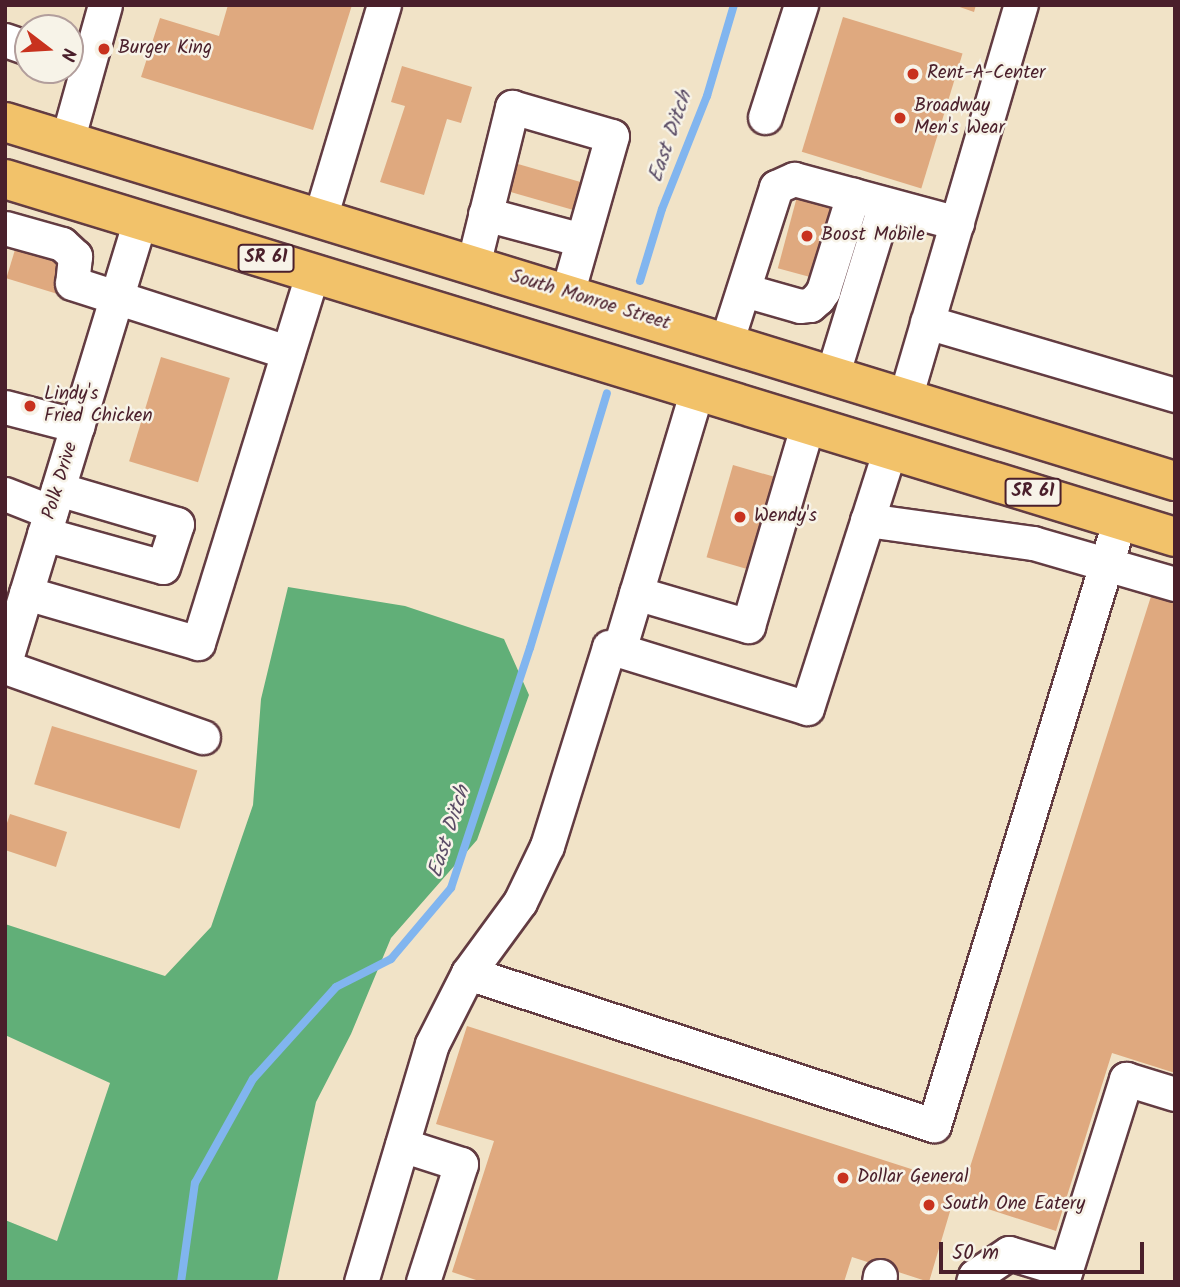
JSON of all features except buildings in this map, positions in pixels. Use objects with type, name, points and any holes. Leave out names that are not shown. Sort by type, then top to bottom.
[{"type":"main road","name":"South Monroe Street","points":[[5,122],[1175,481]]},
{"type":"main road","name":"SR 61","points":[[12,181],[1175,537]]},
{"type":"main road","points":[[313,272],[340,243],[371,234]]},
{"type":"main road","points":[[890,449],[905,398]]},
{"type":"street","points":[[84,53],[105,5]]},
{"type":"street","points":[[320,218],[384,5]]},
{"type":"street","points":[[765,117],[801,5]]},
{"type":"street","points":[[905,398],[1021,5]]},
{"type":"street","points":[[67,141],[76,84]]},
{"type":"street","points":[[472,265],[512,107],[612,136],[567,294]]},
{"type":"street","points":[[726,343],[776,187],[794,179],[957,223]]},
{"type":"street","points":[[12,181],[6,228],[62,244],[75,256],[72,283],[287,352]]},
{"type":"street","points":[[741,298],[800,306],[810,305],[818,298],[824,290],[853,195]]},
{"type":"street","points":[[832,376],[885,204]]},
{"type":"street","points":[[485,214],[582,240]]},
{"type":"street","name":"Polk Drive","points":[[5,664],[141,220]]},
{"type":"street","points":[[26,593],[198,643],[313,272]]},
{"type":"street","points":[[741,298],[844,336]]},
{"type":"street","points":[[928,322],[1175,395]]},
{"type":"street","points":[[619,650],[697,390]]},
{"type":"street","points":[[5,407],[78,426]]},
{"type":"street","points":[[636,593],[748,626],[808,424]]},
{"type":"street","points":[[361,1282],[432,1044],[468,973],[520,902],[547,846],[609,647],[807,708],[890,449]]},
{"type":"street","points":[[5,494],[51,511]]},
{"type":"street","points":[[468,973],[934,1125],[1120,519]]},
{"type":"street","points":[[867,520],[1032,543],[1175,584]]},
{"type":"street","points":[[5,664],[203,737]]},
{"type":"street","points":[[973,1282],[975,1276],[1009,1253],[1063,1276],[1126,1079],[1175,1094]]},
{"type":"street","points":[[402,1145],[461,1164],[423,1282]]},
{"type":"green space","points":[[288,587],[405,606],[504,639],[529,695],[477,840],[391,938],[351,1034],[316,1102],[277,1282],[5,1282],[5,1220],[57,1241],[110,1083],[5,1035],[5,924],[165,976],[211,927],[253,805],[261,699]]},
{"type":"waterway","name":"East Ditch","points":[[640,281],[662,209],[707,96],[734,5]]},
{"type":"waterway","name":"East Ditch","points":[[181,1282],[195,1183],[253,1079],[336,987],[391,959],[451,888],[530,648],[607,393]]},
{"type":"place","name":"Burger King","points":[[104,49]]},
{"type":"place","name":"Rent-A-Center","points":[[913,74]]},
{"type":"place","name":"Broadway Men's Wear","points":[[900,118]]},
{"type":"place","name":"Boost Mobile","points":[[807,236]]},
{"type":"place","name":"Lindy's Fried Chicken","points":[[30,406]]},
{"type":"place","name":"Wendy's","points":[[740,517]]},
{"type":"place","name":"Dollar General","points":[[843,1178]]},
{"type":"place","name":"South One Eatery","points":[[929,1205]]}]
